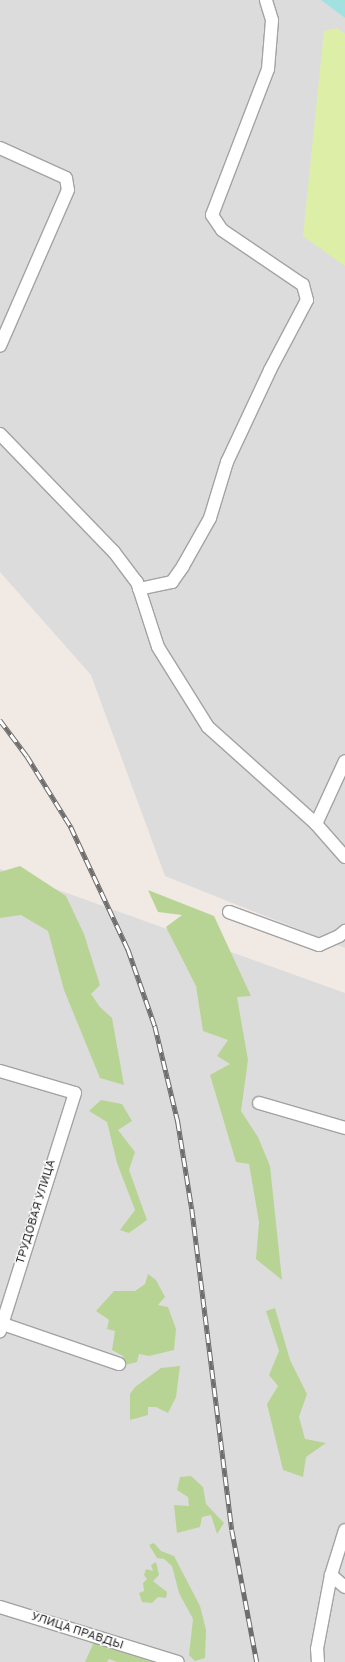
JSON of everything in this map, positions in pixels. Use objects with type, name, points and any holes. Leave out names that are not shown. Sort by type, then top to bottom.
[{"type":"street","points":[[139,590],[172,582],[183,566],[210,518],[227,462],[270,370],[307,300],[302,285],[222,230],[212,215],[268,69],[272,20],[266,0]]},
{"type":"street","points":[[0,148],[66,178],[68,190],[0,346]]},
{"type":"street","points":[[0,434],[114,552],[137,582],[158,647],[208,727],[316,824],[345,858]]},
{"type":"street","points":[[316,824],[345,761]]},
{"type":"street","points":[[229,912],[319,945],[339,936],[345,931]]},
{"type":"street","name":"ТРУДОВАЯ УЛИЦА","points":[[0,1071],[74,1094],[1,1326]]},
{"type":"street","points":[[259,1103],[345,1128]]},
{"type":"street","points":[[1,1326],[119,1364]]},
{"type":"street","points":[[318,1662],[317,1649],[332,1575],[345,1530]]},
{"type":"street","points":[[332,1575],[345,1587]]},
{"type":"street","name":"УЛИЦА ПРАВДЫ","points":[[0,1607],[178,1662]]},
{"type":"shaded area","points":[[0,0],[345,0],[345,948],[165,876],[91,675],[0,572]]},
{"type":"shaded area","points":[[0,869],[345,993],[345,1662],[0,1662]]},
{"type":"green space","points":[[337,28],[345,34],[345,266],[303,236],[324,31]]},
{"type":"green space","points":[[20,866],[66,896],[84,934],[100,985],[91,994],[100,1007],[112,1018],[124,1085],[100,1078],[64,990],[48,931],[21,915],[0,918],[0,872]]},
{"type":"green space","points":[[148,890],[214,916],[251,996],[237,997],[248,1060],[241,1111],[258,1137],[270,1166],[282,1280],[256,1259],[259,1222],[249,1164],[236,1162],[210,1075],[230,1064],[217,1056],[228,1040],[203,1031],[196,986],[166,927],[182,915],[158,912]]},
{"type":"green space","points":[[101,1100],[122,1104],[132,1121],[118,1130],[135,1152],[129,1170],[147,1220],[129,1233],[120,1230],[135,1210],[117,1163],[107,1122],[89,1111]]},
{"type":"green space","points":[[148,1274],[156,1280],[165,1297],[158,1305],[168,1307],[176,1329],[174,1350],[149,1356],[139,1354],[137,1362],[125,1365],[123,1356],[112,1350],[115,1331],[107,1329],[109,1320],[96,1311],[114,1291],[135,1291],[145,1284]]},
{"type":"green space","points":[[275,1308],[290,1360],[307,1394],[299,1417],[305,1439],[326,1443],[306,1457],[303,1477],[283,1470],[267,1404],[278,1386],[269,1375],[279,1351],[266,1311]]},
{"type":"green space","points":[[180,1366],[176,1397],[168,1413],[156,1407],[148,1407],[148,1415],[130,1420],[130,1394],[135,1387],[161,1368]]},
{"type":"green space","points":[[191,1476],[203,1487],[206,1504],[224,1523],[217,1534],[211,1515],[202,1517],[200,1527],[177,1533],[174,1505],[189,1506],[188,1497],[177,1490],[180,1477]]},
{"type":"green space","points":[[154,1543],[161,1551],[174,1556],[200,1606],[206,1630],[205,1658],[195,1661],[189,1655],[193,1619],[179,1593],[172,1566],[164,1559],[157,1558],[149,1545]]},
{"type":"green space","points":[[156,1562],[159,1575],[153,1581],[167,1592],[166,1598],[158,1597],[152,1603],[142,1602],[139,1593],[144,1591],[143,1583],[147,1579],[144,1575],[146,1569],[153,1571],[151,1565]]},
{"type":"green space","points":[[94,1642],[153,1662],[117,1662],[109,1659],[107,1662],[85,1662]]},
{"type":"water","points":[[321,0],[345,0],[345,18]]},
{"type":"railway","points":[[0,720],[27,756],[71,827],[128,949],[155,1026],[178,1122],[192,1209],[232,1530],[257,1662]]}]
